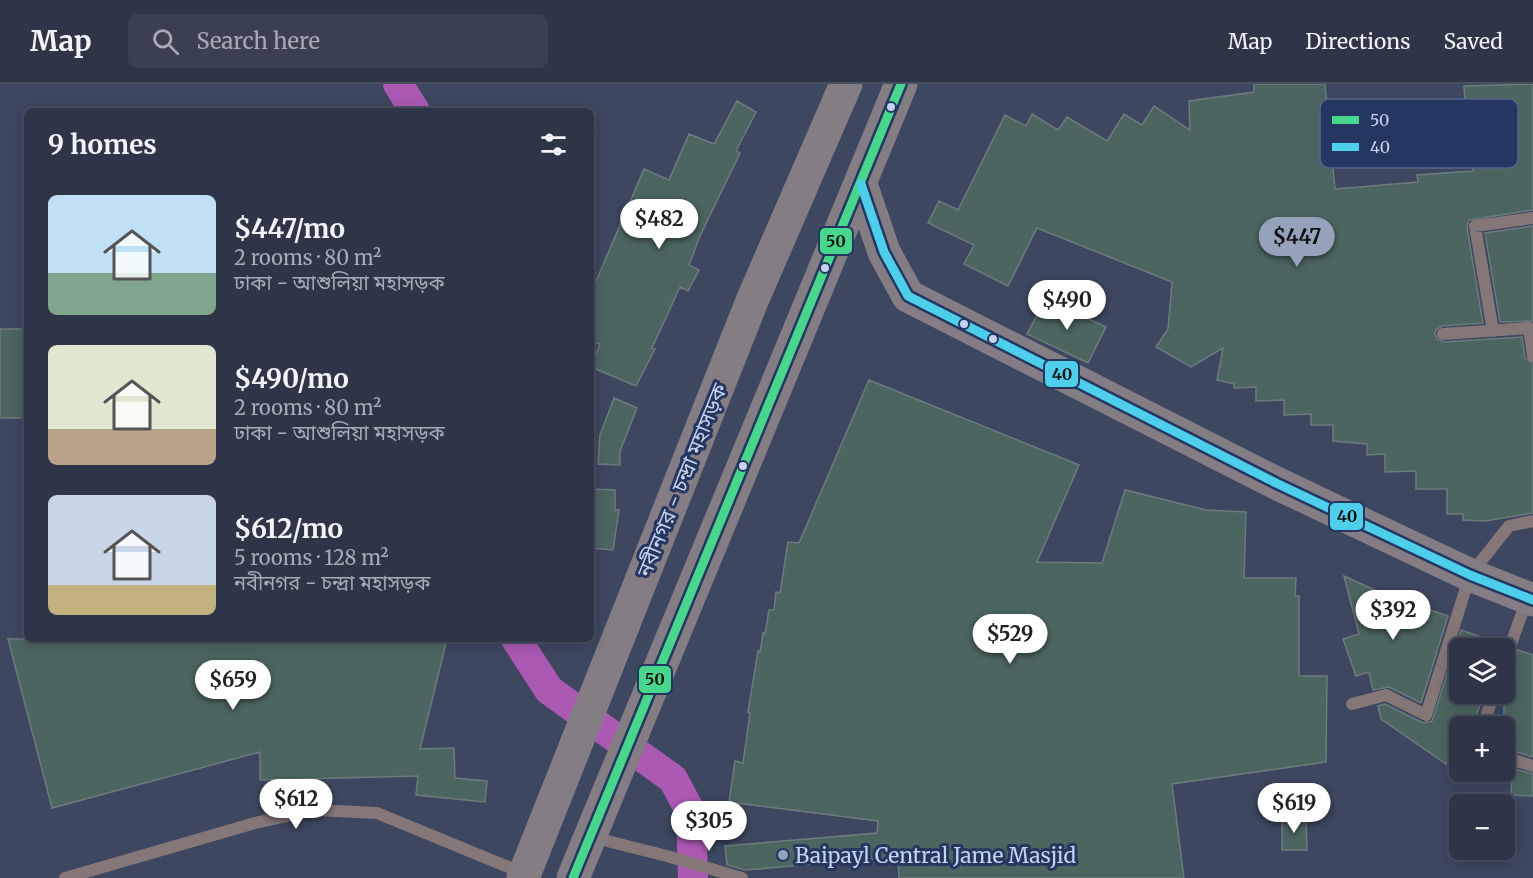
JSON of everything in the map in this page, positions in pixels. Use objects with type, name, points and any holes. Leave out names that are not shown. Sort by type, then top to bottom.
[{"type":"highway","name":"নবীনগর - চন্দ্রা মহাসড়ক","points":[[526,871],[752,301],[846,84]]},
{"type":"highway","points":[[573,878],[901,84]]},
{"type":"highway","points":[[861,184],[884,252],[908,296],[1276,483],[1470,575],[1530,599]]},
{"type":"street","points":[[1493,331],[1475,226],[1533,218]]},
{"type":"street","points":[[1443,334],[1529,328],[1533,356]]},
{"type":"street","points":[[1353,704],[1386,695],[1426,715],[1470,575],[1509,526],[1533,521]]},
{"type":"street","points":[[1514,638],[1530,599]]},
{"type":"street","points":[[1515,761],[1533,767]]},
{"type":"street","points":[[65,878],[255,823],[315,810],[377,813],[526,871]]},
{"type":"street","points":[[590,837],[668,856],[742,878]]},
{"type":"building","points":[[1254,84],[1325,84],[1326,99],[1320,99],[1320,168],[1333,168],[1335,189],[1418,182],[1417,175],[1473,171],[1473,168],[1518,168],[1518,99],[1465,99],[1464,86],[1533,84],[1533,210],[1469,220],[1467,227],[1483,323],[1442,326],[1436,330],[1435,334],[1437,339],[1444,342],[1522,337],[1525,358],[1533,364],[1533,513],[1485,521],[1463,520],[1463,514],[1447,514],[1447,489],[1416,489],[1416,471],[1385,472],[1385,454],[1367,455],[1367,444],[1333,441],[1333,425],[1311,425],[1311,414],[1284,415],[1284,400],[1256,401],[1256,387],[1234,388],[1234,384],[1217,380],[1223,348],[1191,367],[1156,347],[1168,329],[1172,282],[1037,228],[1008,286],[964,264],[974,245],[928,223],[939,201],[958,210],[1005,115],[1026,126],[1032,114],[1058,130],[1067,117],[1107,141],[1124,114],[1142,125],[1154,106],[1190,130],[1189,101],[1254,92]]},
{"type":"building","points":[[737,101],[756,112],[736,151],[740,153],[700,236],[689,265],[699,270],[688,291],[680,287],[652,348],[655,349],[636,386],[594,368],[594,359],[600,344],[594,342],[594,286],[644,169],[669,180],[689,134],[714,144]]},
{"type":"building","points":[[1533,226],[1533,321],[1500,322],[1485,233]]},
{"type":"building","points":[[1046,298],[1106,327],[1088,363],[1027,334]]},
{"type":"building","points":[[0,329],[24,329],[24,418],[0,418]]},
{"type":"building","points":[[869,380],[1079,465],[1037,562],[1102,563],[1125,490],[1206,510],[1246,512],[1244,578],[1296,578],[1295,596],[1299,596],[1299,676],[1327,676],[1326,762],[1172,784],[1184,878],[899,878],[898,857],[745,870],[727,865],[725,846],[877,833],[878,821],[729,802],[735,761],[743,763],[750,713],[748,712],[758,651],[760,652],[763,633],[765,634],[769,610],[774,610],[776,592],[780,593],[788,542],[799,543]]},
{"type":"building","points":[[614,398],[637,408],[620,451],[620,465],[598,464],[600,435]]},
{"type":"building","points":[[594,489],[615,490],[615,510],[619,510],[613,550],[594,548]]},
{"type":"building","points":[[1344,576],[1412,607],[1413,604],[1448,616],[1421,703],[1389,687],[1373,690],[1369,672],[1356,676],[1343,639],[1359,634]]},
{"type":"building","points":[[1461,630],[1484,638],[1458,638]]},
{"type":"building","points":[[8,639],[24,639],[24,642],[446,642],[420,749],[454,748],[455,778],[487,781],[485,802],[416,795],[418,776],[260,780],[260,752],[52,808]]},
{"type":"building","points":[[1518,650],[1533,655],[1533,757],[1515,752],[1515,716],[1504,716],[1504,704],[1515,704],[1515,658]]},
{"type":"building","points":[[1449,668],[1449,704],[1481,704],[1476,716],[1449,716],[1449,760],[1446,764],[1381,719],[1378,706],[1385,704],[1423,723],[1432,721]]},
{"type":"building","points":[[1515,769],[1533,774],[1533,796],[1511,794],[1511,782],[1515,782]]},
{"type":"building","points":[[1282,817],[1306,817],[1307,850],[1282,850]]},
{"type":"waterway","points":[[398,84],[413,108]]},
{"type":"waterway","points":[[518,642],[549,690],[673,779],[691,813],[693,878]]},
{"type":"transit line","name":"50","points":[[573,878],[901,84]]},
{"type":"transit line","name":"40","points":[[861,184],[884,252],[908,296],[1276,483],[1470,575],[1533,600]]},
{"type":"place","name":"Baipayl Central Jame Masjid","points":[[783,855]]}]
